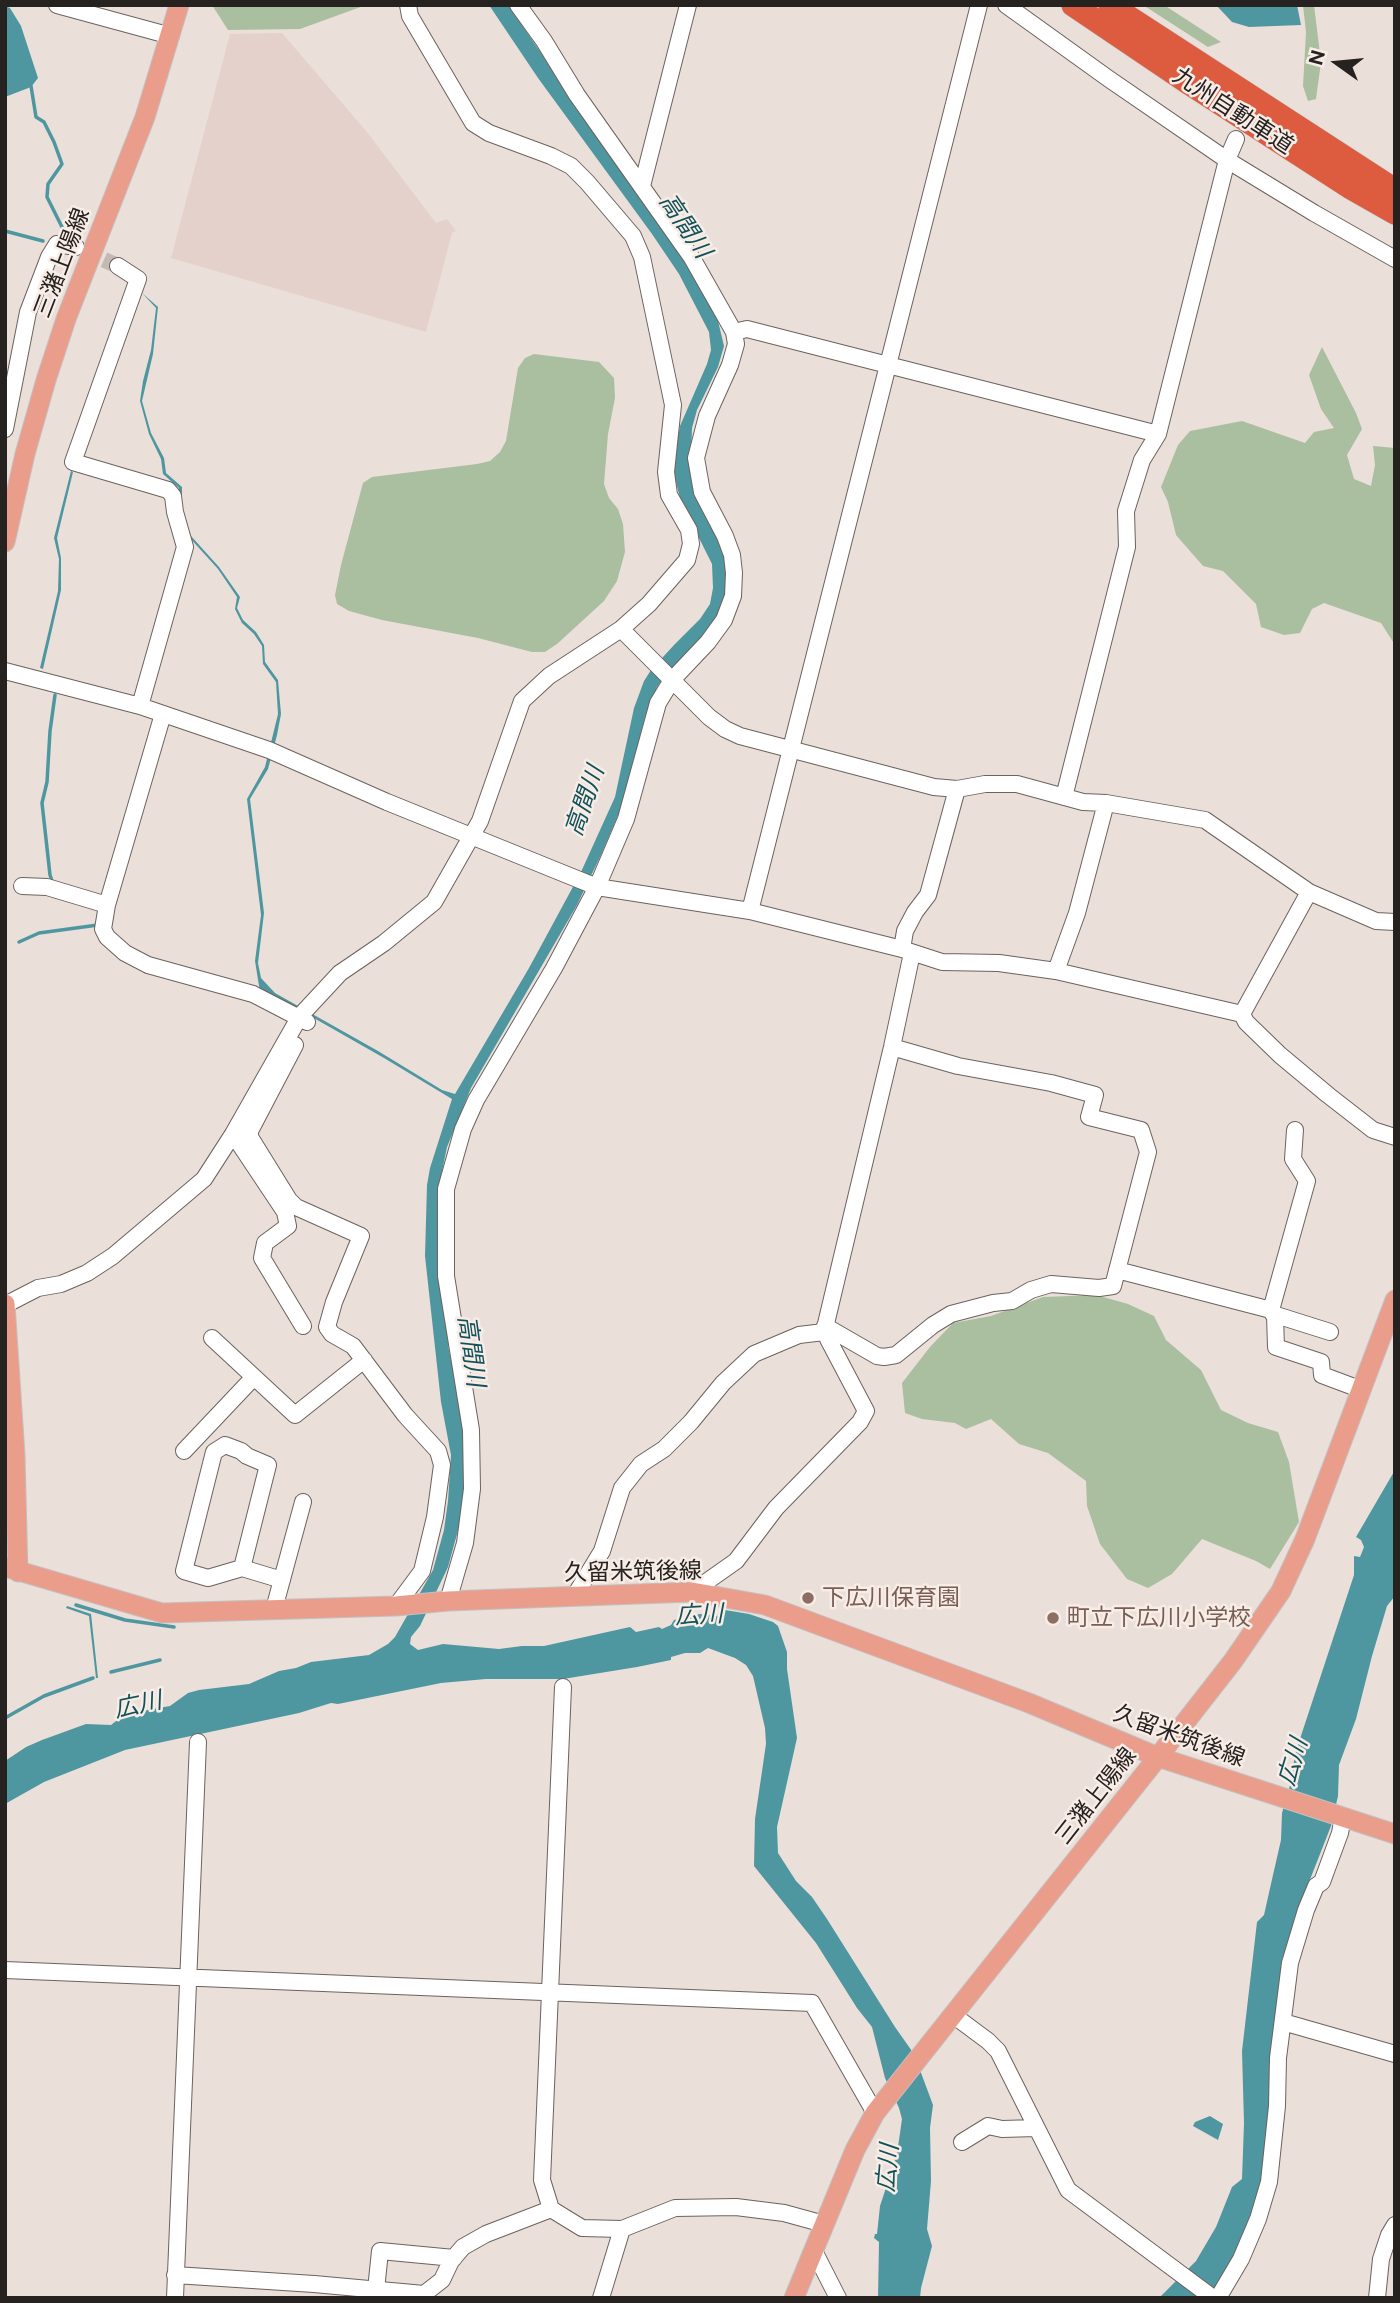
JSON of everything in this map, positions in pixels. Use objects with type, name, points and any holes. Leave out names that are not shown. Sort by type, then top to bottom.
[{"type":"highway","name":"九州自動車道","points":[[1073,5],[1351,188],[1395,213]]},
{"type":"highway","name":"九州自動車道","points":[[1110,5],[1395,190]]},
{"type":"main road","name":"三潴上陽線","points":[[5,542],[25,454],[54,355],[145,117],[179,5]]},
{"type":"main road","name":"三潴上陽線","points":[[794,2298],[855,2150],[878,2108],[1233,1661],[1281,1591],[1305,1539],[1395,1300]]},
{"type":"main road","points":[[5,1304],[15,1455],[11,1570]]},
{"type":"main road","name":"久留米筑後線","points":[[11,1570],[162,1613],[692,1592],[765,1605],[1029,1703],[1158,1757],[1395,1833]]},
{"type":"street","points":[[57,5],[171,36]]},
{"type":"street","points":[[5,1304],[38,1288],[87,1273],[113,1256],[204,1179],[233,1134],[301,1014],[340,973],[384,943],[434,902],[480,821],[522,701],[550,676],[621,629],[649,604],[687,560],[691,544],[689,530],[669,495],[666,472],[673,405],[642,257],[632,236],[571,166],[489,133],[473,123],[410,16],[408,5]]},
{"type":"street","points":[[444,1601],[465,1543],[470,1519],[471,1430],[446,1276],[446,1189],[463,1129],[476,1100],[554,968],[597,887],[626,819],[658,703],[670,678],[724,621],[733,596],[732,555],[702,492],[696,458],[707,416],[730,365],[736,344],[734,332],[692,258],[577,95],[518,5]]},
{"type":"street","points":[[642,186],[688,5]]},
{"type":"street","points":[[750,911],[979,5]]},
{"type":"street","points":[[1006,5],[1227,160],[1395,259]]},
{"type":"street","points":[[1064,797],[1127,547],[1126,511],[1142,460],[1158,434],[1227,160],[1236,139]]},
{"type":"street","points":[[5,429],[29,312],[49,257],[58,244],[76,247]]},
{"type":"street","points":[[118,266],[138,279],[73,461],[168,490],[173,496],[185,547],[139,706]]},
{"type":"street","points":[[734,332],[747,329],[1158,434]]},
{"type":"street","points":[[621,629],[709,717],[740,736],[934,787],[957,789],[985,784],[1017,785],[1083,802],[1107,803],[1205,820],[1309,892],[1376,921],[1395,922]]},
{"type":"street","points":[[5,671],[139,706],[271,751],[387,802],[597,887],[750,911],[942,962],[999,963],[1056,971],[1242,1014]]},
{"type":"street","points":[[163,714],[108,901],[103,929],[107,937],[125,953],[148,965],[253,994],[301,1014],[307,1022],[250,1130],[250,1137],[296,1207],[361,1236],[334,1302],[327,1327],[332,1334],[354,1346],[405,1415],[438,1451],[442,1465],[435,1517],[422,1571],[401,1605]]},
{"type":"street","points":[[692,1592],[736,1560],[776,1508],[860,1422],[866,1411],[826,1332],[892,1048],[907,951],[905,931],[928,895],[957,789]]},
{"type":"street","points":[[1056,971],[1077,913],[1107,803]]},
{"type":"street","points":[[22,886],[47,887],[108,901]]},
{"type":"street","points":[[1242,1014],[1309,892]]},
{"type":"street","points":[[1242,1014],[1246,1022],[1280,1055],[1328,1095],[1373,1130],[1395,1138]]},
{"type":"street","points":[[574,1597],[602,1551],[622,1488],[641,1464],[664,1449],[691,1422],[723,1383],[754,1354],[799,1335],[826,1332],[877,1356],[896,1355],[951,1314],[1012,1301],[1031,1290],[1051,1284],[1099,1288],[1113,1286],[1148,1152],[1141,1130],[1089,1117],[1095,1095],[1051,1083],[957,1066],[892,1048]]},
{"type":"street","points":[[1295,1130],[1293,1159],[1307,1181],[1272,1312],[1276,1347],[1321,1362],[1322,1375],[1362,1390]]},
{"type":"street","points":[[233,1134],[285,1212],[288,1226],[265,1243],[262,1258],[303,1326]]},
{"type":"street","points":[[1117,1270],[1272,1312],[1329,1332]]},
{"type":"street","points":[[212,1338],[295,1415],[364,1360]]},
{"type":"street","points":[[184,1451],[254,1377]]},
{"type":"street","points":[[242,1568],[268,1465],[225,1445],[214,1452],[184,1571],[208,1578],[242,1568],[282,1580]]},
{"type":"street","points":[[274,1609],[303,1502]]},
{"type":"street","points":[[563,1687],[541,2180],[551,2209],[582,2228],[622,2229],[675,2208],[736,2207],[784,2213],[824,2224]]},
{"type":"street","points":[[175,2298],[198,1742]]},
{"type":"street","points":[[953,2015],[998,2051],[1068,2190],[1214,2298],[1241,2259],[1269,2182],[1274,2152],[1278,2058],[1290,1963],[1306,1910],[1316,1886],[1322,1882],[1340,1833],[1341,1817]]},
{"type":"street","points":[[5,1970],[812,2003],[878,2108]]},
{"type":"street","points":[[1283,2022],[1395,2054]]},
{"type":"street","points":[[962,2142],[988,2126],[1002,2129],[1036,2128]]},
{"type":"street","points":[[176,2275],[314,2291],[376,2290],[424,2294],[442,2280],[463,2247],[486,2234],[551,2209]]},
{"type":"street","points":[[1377,2298],[1388,2261],[1389,2235],[1395,2225]]},
{"type":"street","points":[[601,2298],[622,2229]]},
{"type":"street","points":[[813,2249],[838,2298]]},
{"type":"street","points":[[376,2290],[380,2251],[454,2258]]},
{"type":"shaded area","points":[[282,33],[367,132],[436,223],[447,219],[456,231],[452,233],[426,332],[171,258],[230,34]]},
{"type":"green space","points":[[212,5],[366,5],[300,29],[228,30]]},
{"type":"green space","points":[[1143,5],[1164,5],[1221,42],[1208,47]]},
{"type":"green space","points":[[1303,5],[1314,5],[1321,62],[1316,99],[1308,101],[1303,86],[1306,32]]},
{"type":"green space","points":[[1322,347],[1362,429],[1347,455],[1354,479],[1371,486],[1375,465],[1373,446],[1395,448],[1395,645],[1381,623],[1324,603],[1312,609],[1300,633],[1284,635],[1261,627],[1256,604],[1223,571],[1203,566],[1176,535],[1168,502],[1161,487],[1178,445],[1190,431],[1242,421],[1305,443],[1314,432],[1334,428],[1321,409],[1309,375]]},
{"type":"green space","points":[[534,354],[599,362],[614,378],[615,398],[608,434],[604,484],[623,524],[625,552],[617,581],[604,601],[545,652],[532,652],[478,638],[382,620],[349,611],[337,604],[335,595],[341,565],[363,483],[372,477],[490,461],[500,452],[506,441],[518,368],[525,358]]},
{"type":"green space","points":[[1096,1295],[1128,1304],[1154,1316],[1166,1340],[1201,1370],[1221,1410],[1248,1423],[1278,1432],[1289,1462],[1299,1522],[1270,1569],[1202,1539],[1172,1574],[1148,1588],[1127,1579],[1100,1544],[1087,1506],[1086,1481],[1048,1453],[1019,1444],[991,1419],[966,1429],[955,1423],[922,1419],[905,1413],[902,1383],[953,1323],[991,1316],[1043,1297]]},
{"type":"water","name":"広川","points":[[489,5],[508,5],[576,109],[665,229],[707,295],[718,321],[724,346],[718,367],[697,410],[692,428],[691,457],[727,564],[727,591],[719,616],[702,640],[657,687],[645,717],[622,806],[600,857],[577,905],[471,1088],[447,1147],[438,1191],[438,1258],[449,1351],[460,1399],[465,1459],[463,1495],[460,1523],[448,1567],[420,1626],[411,1637],[410,1644],[418,1650],[443,1644],[499,1649],[544,1646],[630,1627],[636,1632],[659,1627],[662,1629],[671,1625],[674,1620],[700,1614],[717,1616],[725,1610],[749,1614],[778,1626],[787,1652],[797,1738],[777,1827],[778,1853],[796,1881],[812,1897],[827,1919],[914,2054],[933,2105],[927,2229],[932,2246],[920,2298],[878,2298],[879,2242],[874,2238],[877,2234],[880,2206],[897,2154],[902,2119],[885,2078],[872,2027],[816,1943],[754,1866],[755,1819],[766,1744],[765,1728],[753,1676],[746,1665],[735,1658],[708,1648],[700,1653],[671,1657],[671,1660],[563,1679],[486,1679],[441,1683],[338,1704],[331,1703],[299,1713],[125,1750],[44,1782],[5,1804],[5,1761],[42,1740],[86,1724],[111,1725],[125,1714],[170,1706],[188,1693],[249,1684],[279,1671],[311,1662],[369,1655],[388,1644],[395,1637],[433,1570],[444,1530],[448,1501],[451,1455],[441,1402],[425,1256],[427,1185],[452,1099],[298,1009],[260,992],[255,961],[261,915],[247,799],[265,767],[278,714],[276,682],[263,664],[262,646],[242,623],[235,609],[237,597],[218,569],[189,537],[178,499],[179,488],[163,474],[161,459],[149,434],[140,401],[151,350],[156,308],[142,293],[158,307],[153,354],[142,401],[151,433],[164,458],[166,473],[182,487],[182,509],[191,536],[219,567],[240,597],[237,608],[243,620],[256,632],[264,645],[265,662],[278,680],[281,714],[277,735],[268,769],[250,799],[264,913],[258,963],[261,978],[275,993],[442,1090],[455,1094],[529,968],[581,872],[615,797],[634,708],[644,681],[651,670],[700,619],[710,604],[713,588],[712,564],[681,502],[674,459],[680,426],[711,350],[709,332],[679,274]]},
{"type":"water","points":[[1216,5],[1297,5],[1301,25],[1249,27],[1232,22]]},
{"type":"water","points":[[5,6],[10,8],[21,26],[38,78],[31,87],[5,97]]},
{"type":"water","points":[[71,471],[73,472],[57,538],[61,558],[61,590],[43,669],[40,668],[58,591],[59,559],[54,538]]},
{"type":"water","points":[[1395,1470],[1395,1596],[1387,1606],[1356,1719],[1339,1765],[1338,1796],[1331,1826],[1298,1910],[1281,1973],[1265,2169],[1259,2195],[1229,2268],[1209,2298],[1159,2298],[1196,2261],[1216,2227],[1232,2187],[1242,2179],[1242,2051],[1257,1922],[1264,1915],[1281,1840],[1282,1813],[1291,1782],[1295,1754],[1354,1575],[1354,1556],[1360,1557],[1364,1547],[1356,1537]]},
{"type":"water","points":[[67,1606],[91,1614],[98,1678],[89,1616],[66,1608]]},
{"type":"water","points":[[1210,2116],[1223,2124],[1218,2140],[1193,2126],[1195,2122]]},
{"type":"waterway","points":[[31,86],[36,117],[44,122],[62,164],[48,184],[47,197],[64,231],[75,239]]},
{"type":"waterway","points":[[5,231],[43,241]]},
{"type":"waterway","points":[[54,882],[50,875],[42,803],[47,782],[55,695]]},
{"type":"waterway","points":[[19,942],[39,933],[98,925]]},
{"type":"waterway","points":[[76,1605],[125,1620],[174,1627]]},
{"type":"waterway","points":[[111,1672],[160,1660]]},
{"type":"waterway","points":[[5,1718],[44,1696],[93,1678]]},
{"type":"tunnel","points":[[82,250],[118,266]]},
{"type":"place","name":"下広川保育園","points":[[808,1598]]},
{"type":"place","name":"町立下広川小学校","points":[[1053,1618]]},
{"type":"water label","name":"高間川","points":[[685,226]]},
{"type":"water label","name":"高間川","points":[[585,801]]},
{"type":"water label","name":"高間川","points":[[471,1351]]}]
